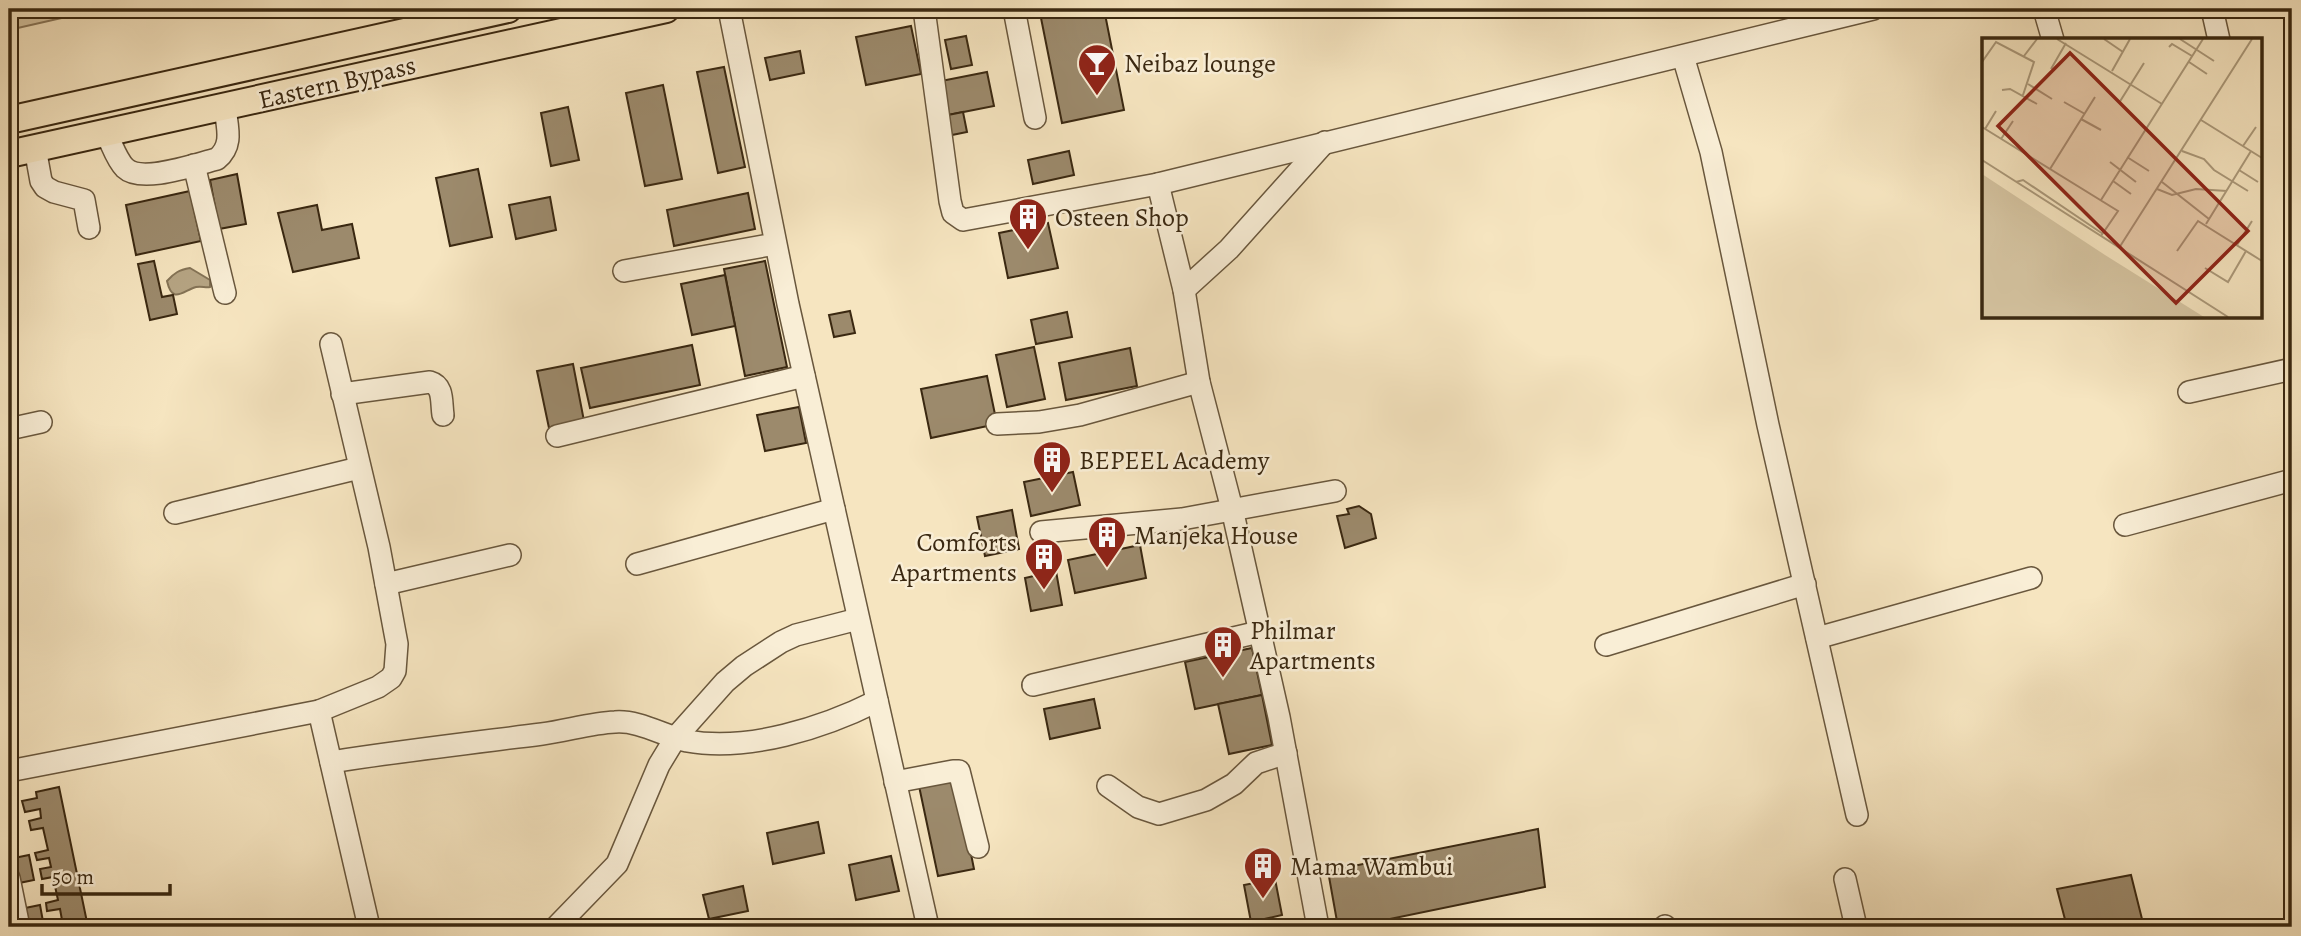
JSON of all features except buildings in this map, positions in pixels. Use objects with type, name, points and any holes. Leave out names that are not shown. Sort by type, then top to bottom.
[{"type":"main road","name":"Eastern Bypass","points":[[9,120],[508,9]]},
{"type":"main road","name":"Eastern Bypass","points":[[9,154],[666,9]]},
{"type":"street","points":[[729,9],[775,244],[928,927]]},
{"type":"street","points":[[923,9],[953,214],[963,220],[1158,184],[1873,9]]},
{"type":"street","points":[[1014,9],[1035,118]]},
{"type":"street","points":[[2044,9],[2052,38]]},
{"type":"street","points":[[2212,9],[2219,38]]},
{"type":"street","points":[[1683,56],[1711,152],[1768,425],[1857,815]]},
{"type":"street","points":[[106,133],[121,164],[136,174],[146,175],[194,165],[217,159],[226,152],[228,144],[225,108]]},
{"type":"street","points":[[1184,290],[1229,249],[1325,142]]},
{"type":"street","points":[[35,148],[41,181],[54,192],[84,200],[89,228]]},
{"type":"street","points":[[194,165],[225,293]]},
{"type":"street","points":[[1158,184],[1184,290],[1199,382],[1232,509],[1286,752],[1318,927]]},
{"type":"street","points":[[624,271],[775,244]]},
{"type":"street","points":[[9,771],[319,711],[377,687],[391,678],[395,671],[397,643],[331,344]]},
{"type":"street","points":[[2189,392],[2292,369]]},
{"type":"street","points":[[557,436],[804,376]]},
{"type":"street","points":[[342,394],[430,382],[440,388],[443,415]]},
{"type":"street","points":[[997,424],[1039,422],[1080,415],[1199,382]]},
{"type":"street","points":[[9,429],[41,422]]},
{"type":"street","points":[[174,513],[359,468]]},
{"type":"street","points":[[2125,525],[2292,480]]},
{"type":"street","points":[[1041,532],[1170,520],[1335,491]]},
{"type":"street","points":[[637,564],[834,509]]},
{"type":"street","points":[[386,584],[510,555]]},
{"type":"street","points":[[1817,638],[2031,578]]},
{"type":"street","points":[[1606,645],[1805,584]]},
{"type":"street","points":[[556,927],[617,864],[659,765],[676,737],[725,682],[764,652],[796,635],[858,619]]},
{"type":"street","points":[[1033,685],[1259,632]]},
{"type":"street","points":[[331,762],[573,730],[620,721],[687,741],[759,741],[841,719],[877,701]]},
{"type":"street","points":[[319,711],[369,927]]},
{"type":"street","points":[[1108,786],[1138,807],[1159,814],[1206,800],[1234,784],[1256,763],[1286,752]]},
{"type":"street","points":[[895,782],[959,771],[978,847]]},
{"type":"street","points":[[9,878],[19,927]]},
{"type":"street","points":[[1845,878],[1856,927]]},
{"type":"shaded area","points":[[9,9],[101,9],[9,30]]},
{"type":"shaded area","points":[[190,268],[210,280],[210,287],[195,287],[177,295],[171,292],[167,281],[177,272]]},
{"type":"place","name":"Neibaz lounge","points":[[1097,97]]},
{"type":"place","name":"Osteen Shop","points":[[1028,251]]},
{"type":"place","name":"BEPEEL Academy","points":[[1052,494]]},
{"type":"place","name":"Manjeka House","points":[[1107,569]]},
{"type":"place","name":"Comforts Apartments","points":[[1044,591]]},
{"type":"place","name":"Philmar Apartments","points":[[1223,679]]},
{"type":"place","name":"Mama Wambui","points":[[1263,900]]}]
